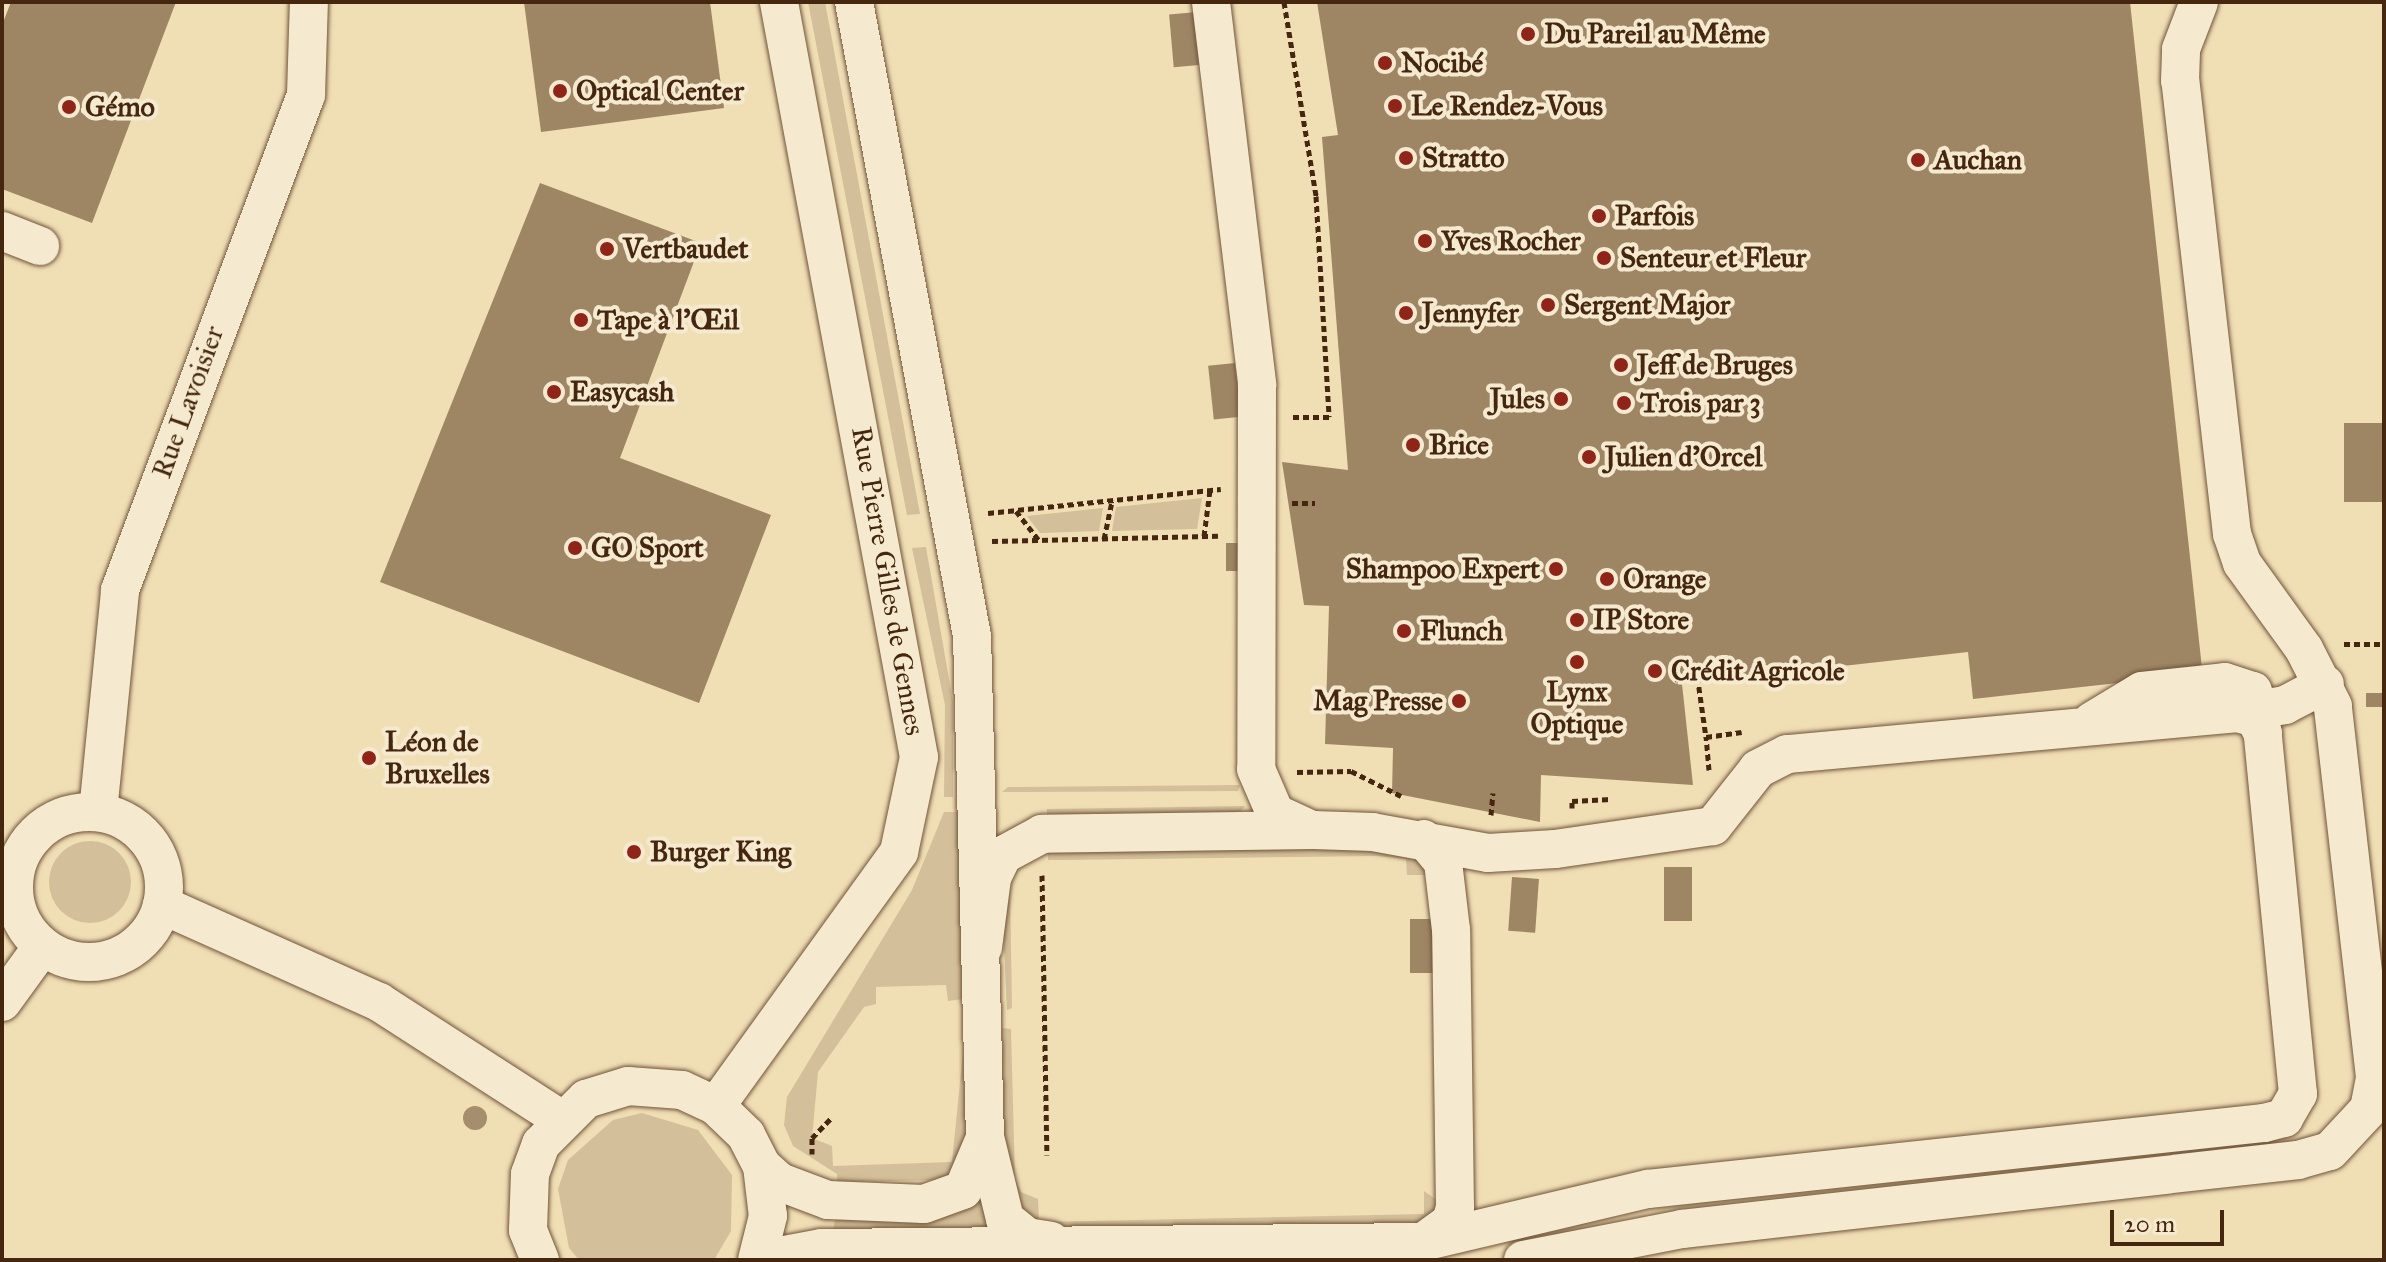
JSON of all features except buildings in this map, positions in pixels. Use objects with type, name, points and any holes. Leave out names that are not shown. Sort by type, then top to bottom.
[{"type":"street","name":"Rue Lavoisier","points":[[98,812],[120,590],[306,95],[309,2]]},
{"type":"street","name":"Rue Pierre Gilles de Gennes","points":[[716,1106],[899,852],[919,757],[779,2]]},
{"type":"street","points":[[854,2],[977,681],[985,1138],[1005,1219],[1027,1237],[1089,1248]]},
{"type":"street","points":[[1211,2],[1250,297],[1259,484],[1260,791],[1275,813],[1313,830]]},
{"type":"street","points":[[1523,1260],[1682,1229],[2298,1160],[2330,1151],[2354,1132],[2369,1109],[2379,1065],[2338,742],[2325,684],[2304,649],[2242,563],[2232,534],[2180,81],[2181,49],[2199,2]]},
{"type":"street","points":[[2,231],[40,246]]},
{"type":"street","points":[[983,947],[992,878],[1003,855],[1042,834],[1313,830],[1424,839],[1515,852],[1701,830],[1722,819],[1758,769],[1787,754],[2081,723],[2254,719],[2325,684]]},
{"type":"street","points":[[540,1260],[528,1230],[530,1174],[562,1120],[586,1099],[628,1086],[682,1090],[716,1106],[746,1135],[762,1166],[768,1216],[757,1260],[822,1248],[1089,1248],[1423,1242],[1648,1189],[2284,1118],[2298,1094],[2254,719]]},
{"type":"street","points":[[98,812],[128,822],[151,844],[163,873],[162,905],[150,932],[128,952],[99,962],[69,960],[42,947],[15,905],[11,854],[51,821],[98,812]]},
{"type":"street","points":[[1423,1242],[1445,1229],[1455,1207],[1451,930],[1443,862],[1424,839]]},
{"type":"street","points":[[162,905],[379,1002],[562,1120]]},
{"type":"street","points":[[2,1002],[42,947]]},
{"type":"street","points":[[762,1166],[780,1182],[828,1200],[924,1204],[963,1190],[976,1174],[985,1138]]},
{"type":"street","points":[[1591,1260],[1682,1229]]},
{"type":"street","points":[[893,1248],[962,1260]]},
{"type":"path","points":[[1279,418],[1329,417],[1316,196],[1284,2]]},
{"type":"path","points":[[951,530],[1015,510],[1259,484]]},
{"type":"path","points":[[1204,536],[1210,490]]},
{"type":"path","points":[[1104,539],[1112,500]]},
{"type":"path","points":[[1015,510],[1039,540]]},
{"type":"path","points":[[951,530],[1039,540],[1259,535]]},
{"type":"path","points":[[2304,649],[2384,644]]},
{"type":"path","points":[[1696,667],[1706,737],[1705,781]]},
{"type":"path","points":[[1706,737],[1754,731]]},
{"type":"path","points":[[1289,759],[1292,774],[1351,771],[1406,799]]},
{"type":"path","points":[[1572,818],[1572,801],[1620,799]]},
{"type":"path","points":[[1478,821],[1503,823]]},
{"type":"path","points":[[1042,834],[1047,1155]]},
{"type":"path","points":[[811,1164],[812,1138],[831,1118]]},
{"type":"shaded area","points":[[808,2],[825,2],[920,514],[907,515]]},
{"type":"shaded area","points":[[1202,498],[1197,529],[1112,531],[1116,507]]},
{"type":"shaded area","points":[[1103,508],[1099,531],[1040,533],[1027,516]]},
{"type":"shaded area","points":[[926,547],[953,702],[953,797],[944,797],[945,705],[912,548]]},
{"type":"shaded area","points":[[1240,785],[1238,791],[1002,792],[1008,787]]},
{"type":"shaded area","points":[[1245,806],[1239,813],[1047,815],[1047,809]]},
{"type":"shaded area","points":[[944,812],[964,812],[963,999],[948,1001],[946,985],[876,987],[876,1004],[864,1007],[818,1072],[812,1138],[832,1146],[833,1166],[952,1162],[963,1052],[967,1154],[946,1180],[837,1182],[837,1174],[793,1146],[784,1125],[787,1097],[912,890]]},
{"type":"shaded area","points":[[90,841],[106,844],[119,853],[128,866],[131,882],[128,898],[119,911],[106,920],[90,923],[74,920],[61,911],[52,898],[49,882],[52,866],[61,853],[74,844]]},
{"type":"shaded area","points":[[1351,848],[1421,856],[1427,875],[1407,875],[1406,859],[1377,856],[1048,860],[1048,852]]},
{"type":"shaded area","points":[[1010,883],[1012,1008],[1007,1010],[1001,884]]},
{"type":"shaded area","points":[[1002,1028],[1011,1029],[1015,1179],[1021,1192],[1038,1199],[1039,1222],[1424,1214],[1424,1191],[1441,1203],[1429,1221],[1410,1224],[1063,1231],[1017,1216],[1003,1146]]},
{"type":"shaded area","points":[[642,1113],[698,1130],[732,1175],[731,1231],[714,1260],[579,1260],[569,1248],[558,1189],[568,1160],[613,1120]]},
{"type":"shaded area","points":[[987,1197],[1005,1232],[833,1232],[835,1219],[937,1220]]},
{"type":"place","name":"Du Pareil au Même","points":[[1528,34]]},
{"type":"place","name":"Nocibé","points":[[1385,63]]},
{"type":"place","name":"Optical Center","points":[[560,91]]},
{"type":"place","name":"Le Rendez-Vous","points":[[1395,106]]},
{"type":"place","name":"Gémo","points":[[69,107]]},
{"type":"place","name":"Stratto","points":[[1406,158]]},
{"type":"place","name":"Auchan","points":[[1918,160]]},
{"type":"place","name":"Parfois","points":[[1599,216]]},
{"type":"place","name":"Yves Rocher","points":[[1425,241]]},
{"type":"place","name":"Vertbaudet","points":[[607,249]]},
{"type":"place","name":"Senteur et Fleur","points":[[1604,258]]},
{"type":"place","name":"Sergent Major","points":[[1548,305]]},
{"type":"place","name":"Jennyfer","points":[[1406,313]]},
{"type":"place","name":"Tape à l'Œil","points":[[581,320]]},
{"type":"place","name":"Jeff de Bruges","points":[[1621,365]]},
{"type":"place","name":"Easycash","points":[[554,392]]},
{"type":"place","name":"Jules","points":[[1561,399]]},
{"type":"place","name":"Trois par 3","points":[[1624,403]]},
{"type":"place","name":"Brice","points":[[1413,445]]},
{"type":"place","name":"Julien d'Orcel","points":[[1589,457]]},
{"type":"place","name":"GO Sport","points":[[575,548]]},
{"type":"place","name":"Shampoo Expert","points":[[1556,569]]},
{"type":"place","name":"Orange","points":[[1607,579]]},
{"type":"place","name":"IP Store","points":[[1577,620]]},
{"type":"place","name":"Flunch","points":[[1404,631]]},
{"type":"place","name":"Lynx Optique","points":[[1577,662]]},
{"type":"place","name":"Crédit Agricole","points":[[1655,671]]},
{"type":"place","name":"Mag Presse","points":[[1459,701]]},
{"type":"place","name":"Léon de Bruxelles","points":[[369,758]]},
{"type":"place","name":"Burger King","points":[[634,852]]}]
